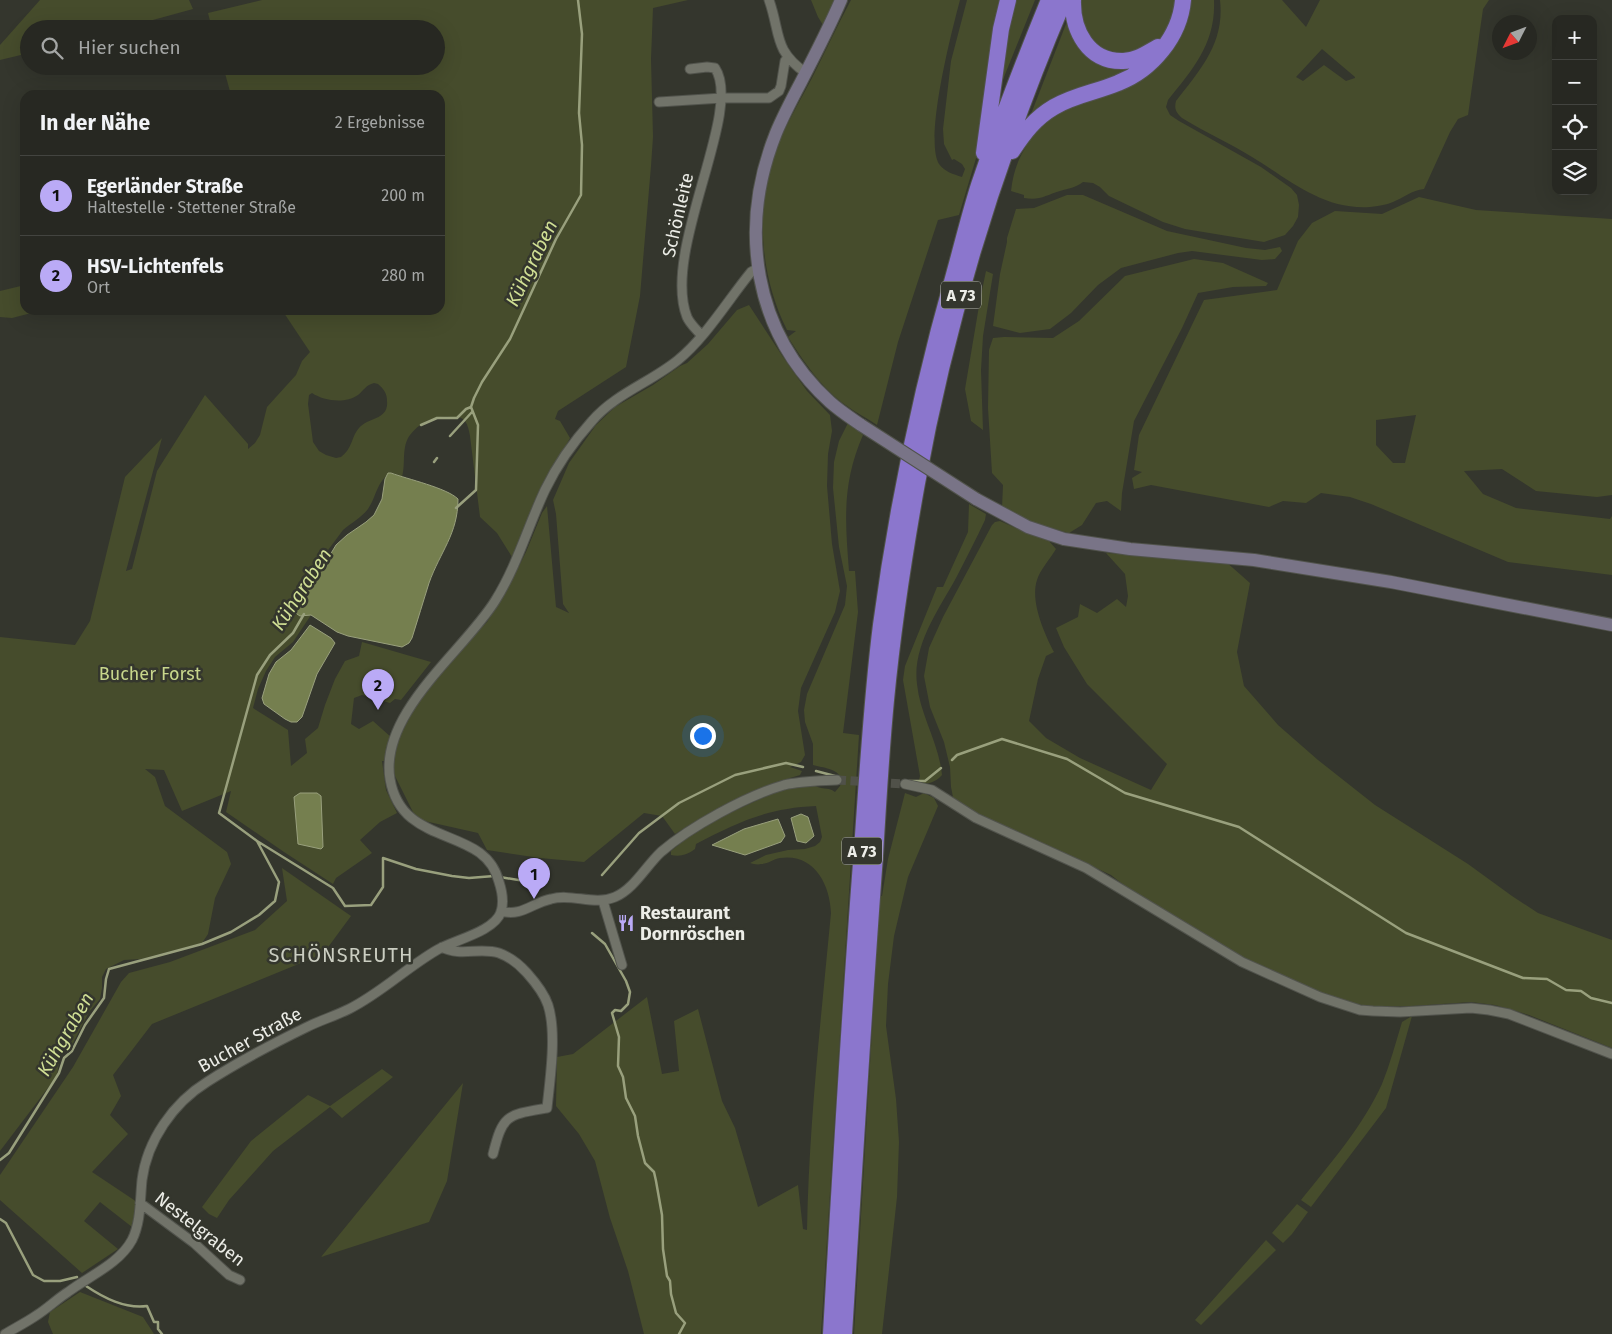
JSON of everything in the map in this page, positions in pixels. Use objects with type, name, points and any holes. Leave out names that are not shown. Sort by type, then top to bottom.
[{"type":"highway","points":[[986,186],[1001,29],[1008,0]]},
{"type":"highway","name":"A 73","points":[[830,1334],[856,932],[872,723],[881,625],[905,478],[942,316],[986,186],[1012,94],[1050,0]]},
{"type":"highway","name":"A 73","points":[[844,1334],[868,937],[886,701],[895,625],[917,481],[933,406],[965,282],[986,186],[1064,0]]},
{"type":"highway","points":[[1073,0],[1073,14],[1079,34],[1086,44],[1104,58],[1122,61],[1133,60],[1167,43]]},
{"type":"highway","points":[[986,186],[1023,134],[1039,118],[1062,103],[1135,75],[1151,62],[1167,43],[1177,27],[1182,12],[1183,0]]},
{"type":"street","points":[[769,0],[782,50],[790,60],[806,73]]},
{"type":"street","points":[[841,0],[776,132],[761,179],[756,207],[758,268],[771,317],[795,362],[831,403],[861,425],[976,499],[1028,527],[1064,539],[1130,549],[1254,560],[1391,582],[1612,625]]},
{"type":"street","points":[[659,102],[722,98],[769,98],[779,91],[782,86],[785,61],[790,60]]},
{"type":"street","name":"Schönleite","points":[[690,68],[714,68],[718,74],[722,98],[714,141],[688,238],[682,270],[684,303],[688,319],[701,336]]},
{"type":"street","points":[[758,268],[751,272],[691,349],[676,362],[616,400],[595,417],[564,458],[547,487],[495,602],[419,695],[396,734],[389,758],[390,776],[394,794],[406,814],[423,826],[484,854],[498,876],[502,900],[501,911],[517,913],[545,900],[559,897],[604,901],[620,895],[670,845],[733,807],[771,790],[796,783],[837,780]]},
{"type":"street","points":[[905,784],[932,790],[976,818],[1086,868],[1242,962],[1320,997],[1346,1006],[1373,1011],[1400,1012],[1471,1008],[1489,1010],[1509,1014],[1612,1054]]},
{"type":"street","points":[[604,901],[622,965]]},
{"type":"street","name":"Bucher Straße","points":[[4,1334],[38,1315],[69,1290],[113,1261],[131,1242],[136,1228],[142,1179],[151,1145],[170,1116],[194,1091],[297,1032],[362,1002],[442,947],[486,928],[496,921],[501,911]]},
{"type":"street","points":[[442,947],[452,951],[477,950],[494,952],[507,957],[517,963],[530,976],[548,1004],[552,1049],[547,1108],[505,1120],[498,1132],[493,1154]]},
{"type":"street","name":"Nestelgraben","points":[[140,1203],[194,1243],[229,1275],[240,1280]]},
{"type":"green space","points":[[40,0],[189,0],[193,9],[153,20],[22,20]]},
{"type":"green space","name":"Bucher Forst","points":[[262,0],[688,0],[653,8],[651,59],[653,137],[651,166],[640,296],[626,367],[558,411],[555,419],[560,421],[570,438],[537,499],[512,557],[497,533],[480,517],[470,436],[466,423],[462,418],[456,417],[439,417],[428,420],[418,426],[407,440],[402,477],[391,473],[386,476],[368,509],[343,530],[302,585],[283,622],[294,611],[311,615],[293,642],[275,657],[258,689],[253,708],[288,730],[291,766],[307,753],[305,739],[318,728],[335,679],[345,661],[359,656],[362,642],[431,662],[401,700],[395,699],[390,703],[362,695],[354,698],[351,724],[359,729],[373,721],[392,738],[387,761],[382,761],[386,790],[397,813],[380,822],[360,840],[372,853],[336,878],[333,884],[226,812],[231,791],[182,811],[164,770],[145,769],[155,777],[165,806],[227,852],[231,864],[215,898],[208,934],[202,943],[141,959],[124,960],[106,969],[102,977],[100,999],[89,1012],[70,1049],[64,1053],[59,1062],[57,1076],[0,1151],[0,637],[75,645],[90,621],[125,477],[162,438],[126,571],[132,569],[157,471],[205,395],[248,444],[248,449],[255,443],[260,435],[267,407],[296,375],[302,361],[310,352],[285,315],[445,315],[445,90],[230,90],[225,75],[445,75],[445,20],[210,20],[208,13]],"holes":[[[374,383],[378,384],[383,390],[387,401],[385,412],[359,428],[345,454],[336,458],[319,451],[313,442],[308,404],[309,395],[312,393],[328,400],[347,400],[358,395]]]},
{"type":"green space","points":[[811,0],[836,0],[823,25],[818,17]]},
{"type":"green space","points":[[851,0],[960,0],[941,84],[937,109],[935,151],[941,167],[952,174],[962,177],[965,169],[962,164],[954,159],[952,160],[944,144],[943,129],[951,61],[967,0],[1003,0],[977,155],[959,215],[938,220],[898,342],[877,425],[850,409],[829,392],[807,365],[788,337],[796,331],[787,330],[778,309],[771,288],[763,243],[765,197],[775,153],[787,124]]},
{"type":"green space","points":[[1015,0],[1035,0],[998,92],[1001,57]]},
{"type":"green space","points":[[1080,0],[1176,0],[1172,24],[1158,42],[1135,54],[1105,51],[1085,34]]},
{"type":"green space","points":[[1190,0],[1214,0],[1214,15],[1211,29],[1201,54],[1168,100],[1166,107],[1170,115],[1179,121],[1261,167],[1291,188],[1297,195],[1299,205],[1298,217],[1285,235],[1264,242],[1185,229],[1163,222],[1109,196],[1093,183],[1083,182],[1072,188],[1034,199],[1024,198],[1024,195],[1011,191],[1019,159],[1029,142],[1050,117],[1179,37],[1187,19]]},
{"type":"green space","points":[[1220,0],[1282,0],[1306,27],[1320,0],[1489,0],[1483,9],[1468,115],[1458,119],[1450,132],[1424,189],[1412,192],[1390,203],[1370,207],[1353,207],[1322,199],[1294,184],[1244,152],[1190,123],[1178,114],[1175,108],[1176,101],[1209,55],[1219,30]],"holes":[[[1322,49],[1355,77],[1346,81],[1324,65],[1303,81],[1296,77]]]},
{"type":"green space","points":[[20,22],[20,55],[0,60],[0,45]]},
{"type":"green space","points":[[1066,24],[1069,26],[1075,41],[1138,66],[1032,116],[1031,114]]},
{"type":"green space","points":[[1067,195],[1083,195],[1167,231],[1246,248],[1265,250],[1280,247],[1282,251],[1275,259],[1262,260],[1192,251],[1178,253],[1121,268],[1098,285],[1071,313],[1050,329],[1020,333],[993,326],[1007,238],[1016,209],[1034,208]]},
{"type":"green space","points":[[1419,197],[1476,210],[1612,219],[1612,495],[1597,497],[1536,491],[1502,469],[1464,471],[1483,494],[1516,508],[1610,519],[1612,516],[1612,575],[1508,562],[1371,504],[1350,497],[1321,493],[1306,503],[1283,501],[1269,507],[1151,485],[1134,489],[1132,478],[1142,472],[1134,470],[1139,435],[1204,300],[1277,290],[1298,241],[1312,223],[1335,211],[1382,214]],"holes":[[[1416,415],[1405,463],[1393,463],[1376,445],[1376,420]]]},
{"type":"green space","points":[[1194,259],[1223,263],[1268,283],[1266,286],[1233,287],[1198,293],[1134,421],[1122,493],[1121,511],[1107,501],[1096,503],[1082,525],[1069,533],[1031,522],[1002,508],[1003,485],[992,473],[988,408],[989,350],[993,338],[1053,338],[1079,321],[1125,276]]},
{"type":"green space","points":[[986,271],[993,274],[983,336],[981,370],[983,430],[971,421],[965,389]]},
{"type":"green space","points":[[20,286],[20,315],[24,315],[12,318],[0,317],[0,291]]},
{"type":"green space","points":[[749,305],[807,391],[830,415],[832,431],[828,454],[827,486],[832,544],[840,591],[835,612],[801,688],[798,711],[805,755],[801,762],[790,767],[802,771],[800,775],[736,800],[675,834],[662,816],[644,813],[584,862],[487,850],[478,833],[420,820],[414,814],[392,770],[394,750],[420,697],[459,651],[487,622],[506,592],[526,552],[542,513],[547,506],[556,607],[569,613],[563,604],[556,514],[553,500],[569,463],[596,425],[615,407],[687,363],[708,344],[737,310]]},
{"type":"green space","points":[[848,423],[863,435],[851,469],[848,486],[846,518],[849,571],[855,571],[858,612],[843,733],[859,735],[821,1334],[644,1334],[628,1271],[610,1218],[595,1161],[579,1134],[556,1106],[557,1057],[573,1054],[647,997],[662,1074],[679,1071],[674,1021],[698,1009],[722,1101],[735,1128],[758,1207],[798,1185],[803,1229],[807,1230],[813,1111],[831,913],[830,902],[818,873],[802,860],[780,858],[764,864],[750,863],[766,855],[788,850],[805,849],[815,846],[820,842],[822,837],[816,806],[768,813],[726,829],[696,844],[695,849],[689,853],[677,856],[671,855],[671,851],[695,831],[782,789],[812,784],[835,792],[840,786],[842,779],[840,775],[829,769],[813,765],[813,744],[805,722],[804,710],[807,694],[845,605],[847,586],[839,547],[833,488],[834,462],[839,441]]},
{"type":"green space","points":[[969,504],[986,514],[985,520],[928,628],[919,656],[917,670],[919,695],[937,752],[942,775],[937,780],[918,784],[920,776],[903,680],[905,666],[937,587],[943,587],[968,532]]},
{"type":"green space","points":[[1000,521],[1049,541],[1056,549],[1040,572],[1035,588],[1039,617],[1054,652],[1046,656],[1038,679],[1029,721],[1046,738],[1080,758],[1151,790],[1167,764],[1087,684],[1064,647],[1056,628],[1078,617],[1080,604],[1097,613],[1117,599],[1126,607],[1128,596],[1125,574],[1106,553],[1225,561],[1250,583],[1237,652],[1244,686],[1278,725],[1318,760],[1375,805],[1468,864],[1538,913],[1612,940],[1612,1048],[1529,1015],[1495,1005],[1471,1002],[1373,1007],[1340,1001],[1267,971],[1228,951],[1135,894],[1111,875],[972,811],[953,797],[950,767],[944,742],[930,707],[924,676],[929,648],[943,617],[992,525]]},
{"type":"green space","points":[[905,793],[916,797],[924,793],[934,798],[938,806],[908,877],[894,936],[888,984],[886,1026],[896,1099],[899,1142],[897,1197],[882,1334],[854,1334],[880,896],[882,896],[888,859]]},
{"type":"green space","points":[[282,868],[351,916],[323,954],[152,1024],[113,1075],[121,1096],[110,1115],[128,1134],[92,1172],[137,1202],[132,1227],[100,1202],[84,1221],[118,1249],[82,1273],[0,1200],[0,1175],[73,1067],[121,982],[129,973],[170,962],[255,930],[287,901]]},
{"type":"green space","points":[[1412,1016],[1386,1108],[1311,1207],[1301,1200],[1365,1115],[1382,1084],[1402,1022]]},
{"type":"green space","points":[[382,1069],[393,1077],[342,1118],[330,1107],[273,1151],[229,1200],[217,1218],[209,1214],[202,1207],[251,1141],[308,1095],[330,1106]]},
{"type":"green space","points":[[463,1083],[447,1181],[429,1222],[321,1257]]},
{"type":"green space","points":[[1297,1204],[1308,1212],[1283,1243],[1272,1233]]},
{"type":"green space","points":[[1266,1240],[1276,1250],[1201,1325],[1195,1320]]},
{"type":"green space","points":[[80,1292],[143,1317],[154,1334],[53,1334],[48,1322],[50,1312]]},
{"type":"shaded area","points":[[388,473],[445,491],[458,499],[452,533],[433,572],[412,638],[409,643],[402,647],[348,636],[337,632],[311,615],[300,616],[293,608],[293,603],[310,578],[324,565],[336,545],[374,515],[382,499],[385,479]]},
{"type":"shaded area","points":[[310,625],[331,638],[335,643],[317,674],[302,717],[297,722],[291,722],[264,704],[262,698],[269,674],[276,662],[291,650]]},
{"type":"shaded area","points":[[300,793],[317,793],[321,796],[323,847],[321,849],[298,844],[294,797]]},
{"type":"shaded area","points":[[801,814],[808,817],[814,836],[806,843],[797,841],[791,818]]},
{"type":"shaded area","points":[[778,819],[785,836],[781,842],[745,855],[712,845],[744,829]]},
{"type":"waterway","name":"Kühgraben","points":[[456,508],[476,490],[478,425],[471,407],[474,398],[482,382],[510,339],[556,239],[581,195],[582,145],[579,113],[582,34],[578,0]]},
{"type":"waterway","points":[[421,425],[437,418],[457,418],[466,409],[471,407]]},
{"type":"waterway","points":[[450,436],[472,412]]},
{"type":"waterway","points":[[434,462],[437,458]]},
{"type":"waterway","name":"Kühgraben","points":[[0,1160],[9,1153],[59,1073],[64,1058],[72,1051],[85,1025],[104,998],[109,969],[202,944],[231,932],[259,915],[275,901],[279,882],[257,841],[219,813],[257,675],[270,655],[293,633],[304,614]]},
{"type":"waterway","points":[[952,760],[957,755],[1002,739],[1067,759],[1125,793],[1239,827],[1406,933],[1523,978],[1547,979],[1566,990],[1581,991],[1591,998],[1612,1003]]},
{"type":"waterway","points":[[602,875],[639,833],[679,803],[735,775],[786,763],[803,767]]},
{"type":"waterway","points":[[909,781],[925,781],[941,768]]},
{"type":"waterway","points":[[816,771],[835,776]]},
{"type":"waterway","points":[[257,841],[333,888],[345,906],[371,905],[383,887],[383,858],[416,869],[452,876],[469,878],[494,876]]},
{"type":"waterway","points":[[500,877],[542,884]]},
{"type":"waterway","points":[[592,933],[605,944],[626,981],[630,992],[628,1004],[621,1011],[615,1010],[612,1013],[619,1037],[618,1066],[623,1077],[626,1098],[635,1116],[645,1163],[654,1172],[662,1215],[663,1249],[667,1276],[670,1281],[676,1313],[685,1323],[679,1334]]},
{"type":"waterway","points":[[0,1219],[6,1223],[33,1275],[44,1281],[60,1281],[77,1277]]},
{"type":"waterway","points":[[86,1286],[115,1302],[131,1306],[147,1306],[154,1322],[158,1322],[158,1329],[162,1334]]},
{"type":"tunnel","points":[[837,780],[905,784]]},
{"type":"place","name":"HSV-Lichtenfels","points":[[378,710]]},
{"type":"place","name":"Egerländer Straße","points":[[534,899]]},
{"type":"place","name":"Restaurant Dornröschen","points":[[626,923]]},
{"type":"district","name":"SCHÖNSREUTH","points":[[341,955]]}]
